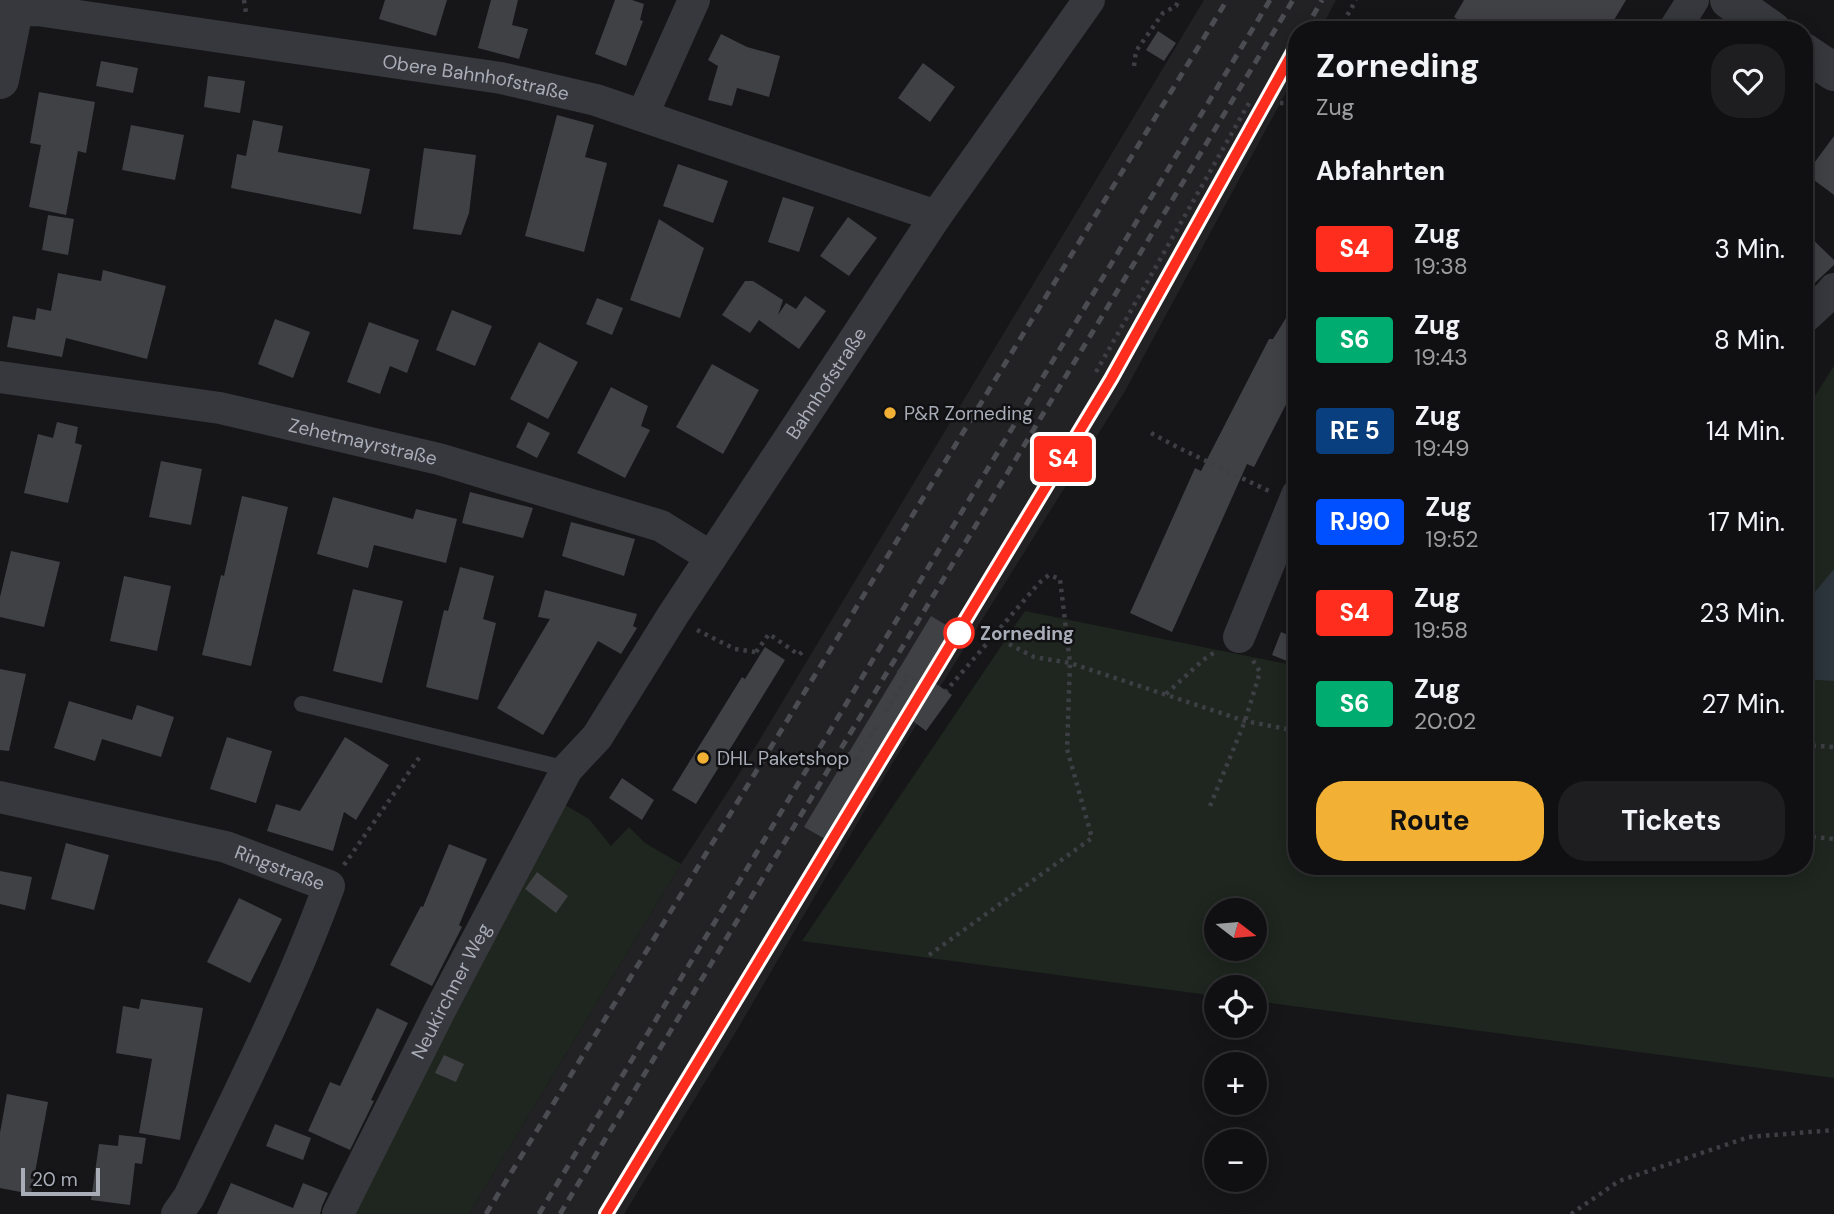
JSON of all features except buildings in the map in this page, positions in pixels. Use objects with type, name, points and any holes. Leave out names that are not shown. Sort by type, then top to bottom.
[{"type":"street","points":[[643,114],[694,0]]},
{"type":"street","name":"Bahnhofstraße","points":[[567,769],[597,737],[711,557],[936,216],[1089,0]]},
{"type":"street","points":[[1680,21],[1693,0]]},
{"type":"street","points":[[1729,0],[1759,21]]},
{"type":"street","points":[[0,80],[10,7]]},
{"type":"street","name":"Obere Bahnhofstraße","points":[[10,7],[501,78],[643,114],[936,216]]},
{"type":"street","points":[[1813,58],[1834,72]]},
{"type":"street","points":[[1813,310],[1834,289]]},
{"type":"street","name":"Zehetmayrstraße","points":[[0,377],[220,408],[439,459],[661,526],[711,557]]},
{"type":"street","points":[[1239,637],[1288,519]]},
{"type":"street","name":"Neukirchner Weg","points":[[338,1214],[440,1010],[567,769]]},
{"type":"street","name":"Ringstraße","points":[[0,797],[226,847],[329,886],[311,935],[265,1038],[189,1197],[177,1214]]},
{"type":"lane","points":[[302,704],[567,769]]},
{"type":"path","points":[[1134,66],[1136,51],[1163,13],[1175,6],[1179,0]]},
{"type":"path","points":[[1344,21],[1356,0]]},
{"type":"path","points":[[1096,372],[1250,103]]},
{"type":"path","points":[[1280,103],[1288,103]]},
{"type":"path","points":[[1151,433],[1251,482]]},
{"type":"path","points":[[929,955],[1092,838],[1067,749],[1070,663],[1060,579],[1049,575],[1039,583],[946,691]]},
{"type":"path","points":[[702,634],[735,649],[758,653],[769,634],[799,655],[802,652]]},
{"type":"path","points":[[1166,695],[1203,660],[1239,637],[1260,672],[1245,721],[1210,806]]},
{"type":"path","points":[[1009,644],[1034,657],[1070,663],[1245,721],[1288,729]]},
{"type":"path","points":[[898,670],[919,684]]},
{"type":"path","points":[[887,711],[908,677]]},
{"type":"path","points":[[856,760],[876,726]]},
{"type":"path","points":[[1813,746],[1834,747]]},
{"type":"path","points":[[329,886],[424,752]]},
{"type":"path","points":[[847,754],[869,768]]},
{"type":"path","points":[[1813,837],[1834,839]]},
{"type":"path","points":[[1571,1214],[1619,1181],[1749,1138],[1834,1130]]},
{"type":"shaded area","points":[[1204,0],[1336,0],[1325,21],[1288,21],[1288,89],[1125,391],[890,767],[737,1030],[624,1214],[469,1214],[681,864],[736,779]]},
{"type":"shaded area","points":[[1834,366],[1834,1078],[1267,1003],[1267,975],[1204,975],[1204,994],[802,941],[1025,611],[1288,664],[1288,875],[1813,875],[1813,399]]},
{"type":"shaded area","points":[[1834,569],[1834,681],[1813,680],[1813,594]]},
{"type":"shaded area","points":[[565,805],[589,819],[611,846],[629,827],[645,843],[681,864],[469,1214],[350,1214]]},
{"type":"railway","points":[[486,1214],[1227,0]]},
{"type":"railway","points":[[539,1214],[1270,0]]},
{"type":"railway","points":[[560,1214],[1293,0]]},
{"type":"railway","points":[[1310,21],[1322,0]]},
{"type":"railway","points":[[606,1214],[1111,379],[1288,61]]},
{"type":"train","name":"S4","points":[[606,1214],[1111,379],[1288,61]]},
{"type":"place","name":"P&R Zorneding","points":[[890,413]]},
{"type":"place","name":"Zorneding","points":[[959,633]]},
{"type":"place","name":"DHL Paketshop","points":[[703,758]]}]
